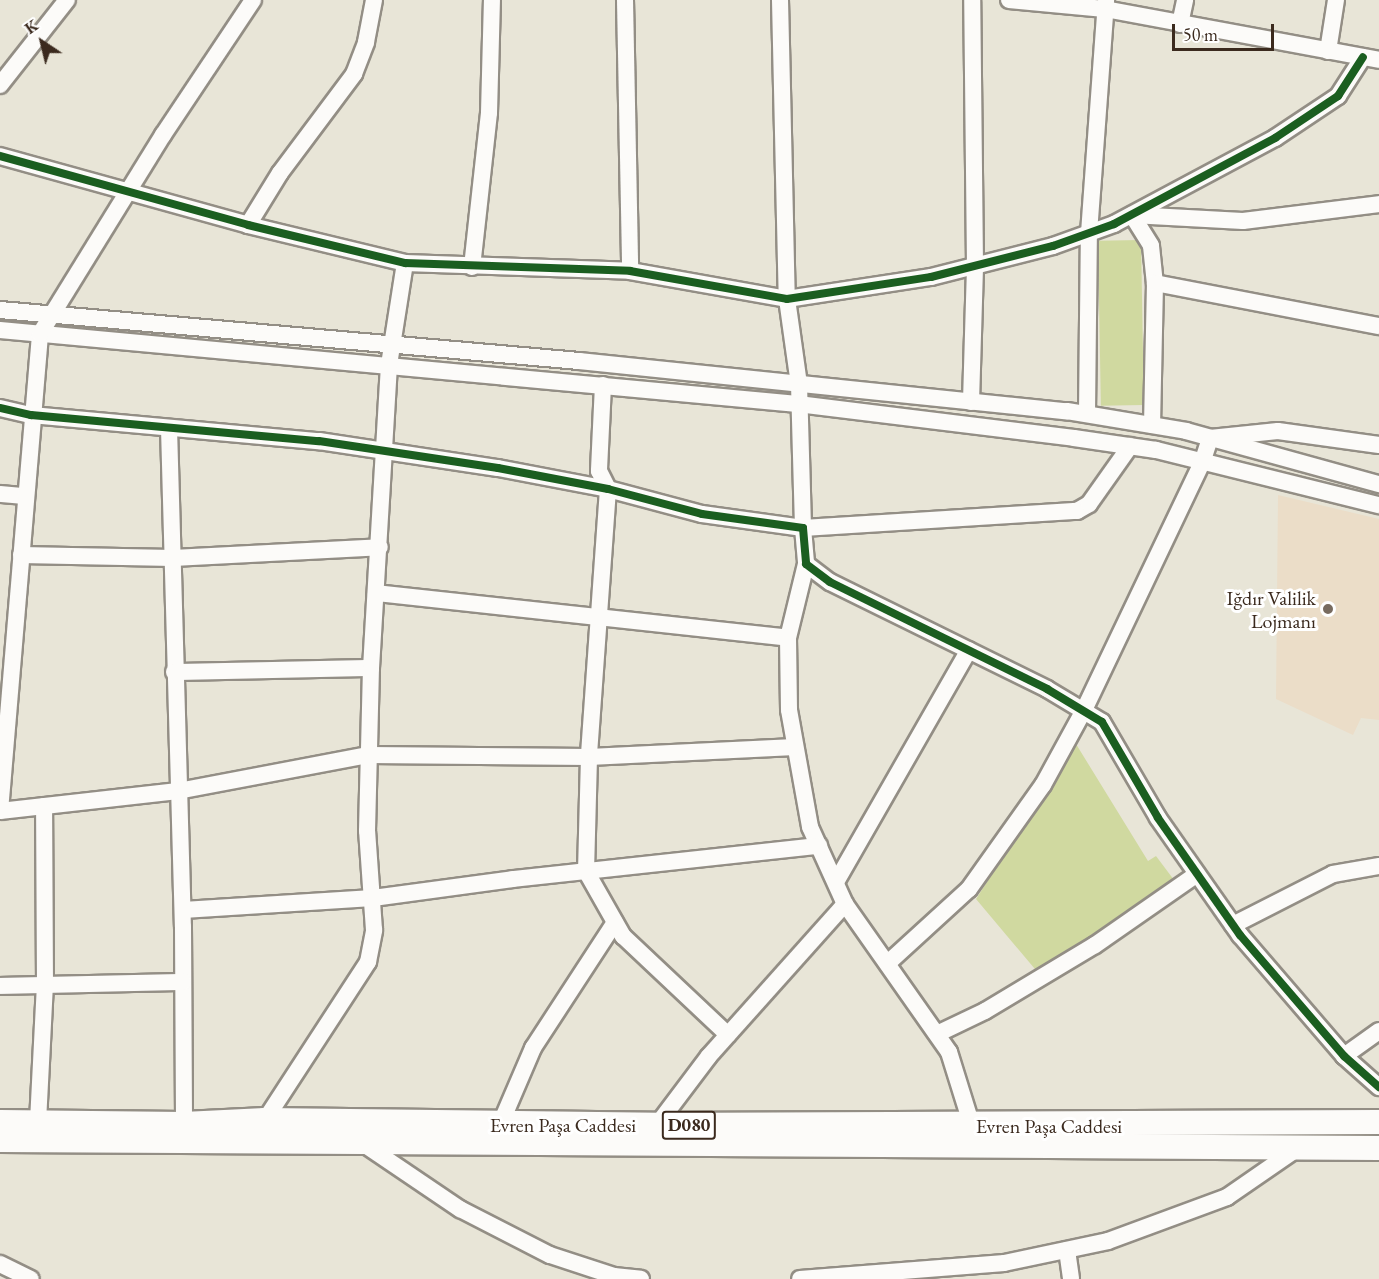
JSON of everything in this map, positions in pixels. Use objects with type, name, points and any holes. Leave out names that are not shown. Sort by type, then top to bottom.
[{"type":"highway","name":"Evren Paşa Caddesi","points":[[0,1122],[184,1124],[265,1120],[500,1125],[1379,1122]]},
{"type":"highway","name":"Evren Paşa Caddesi","points":[[0,1140],[358,1140],[1379,1148]]},
{"type":"street","points":[[0,85],[67,0]]},
{"type":"street","points":[[253,0],[128,192],[40,334],[31,415],[21,555],[8,625],[0,811],[178,791],[369,755],[589,758],[795,747]]},
{"type":"street","points":[[248,225],[280,173],[354,74],[366,42],[374,0]]},
{"type":"street","points":[[472,267],[489,113],[492,0]]},
{"type":"street","points":[[625,0],[630,271]]},
{"type":"street","points":[[780,0],[787,299],[799,384],[806,564],[788,638],[789,710],[795,747],[810,827],[845,904],[889,962],[949,1052],[972,1125]]},
{"type":"street","points":[[971,402],[975,266],[972,0]]},
{"type":"street","points":[[1009,0],[1105,4],[1180,24],[1371,59]]},
{"type":"street","points":[[1180,24],[1185,0]]},
{"type":"street","points":[[1328,51],[1336,0]]},
{"type":"street","points":[[1087,414],[1089,233],[1105,4]]},
{"type":"street","points":[[0,156],[248,225],[405,263],[630,271],[787,299],[932,277],[1089,233],[1132,215],[1275,138],[1338,96],[1371,59]]},
{"type":"street","points":[[1132,215],[1243,221],[1379,204]]},
{"type":"street","points":[[1132,215],[1151,246],[1155,283],[1152,425]]},
{"type":"street","points":[[265,1120],[368,963],[374,930],[367,831],[371,668],[387,452],[389,365],[405,263]]},
{"type":"street","points":[[1155,283],[1379,326]]},
{"type":"street","points":[[0,310],[393,344],[1087,414],[1210,438],[1379,484]]},
{"type":"street","points":[[0,330],[798,404],[1130,446],[1379,505]]},
{"type":"street","points":[[603,385],[600,471],[608,489],[601,615],[589,758],[586,871],[623,936],[728,1035]]},
{"type":"street","points":[[0,408],[31,415],[319,441],[608,489],[702,514],[803,528],[1077,511],[1089,504],[1130,446]]},
{"type":"street","points":[[169,428],[174,672],[183,910],[184,1124]]},
{"type":"street","points":[[1210,438],[1278,431],[1379,445]]},
{"type":"street","points":[[889,962],[953,905],[982,873],[1037,794],[1084,710],[1202,463],[1210,438]]},
{"type":"street","points":[[0,494],[25,496]]},
{"type":"street","points":[[21,555],[173,558],[380,547]]},
{"type":"street","points":[[806,564],[830,582],[969,650],[1084,710],[1102,722],[1158,818],[1233,925],[1344,1056],[1379,1087]]},
{"type":"street","points":[[376,592],[601,615],[788,638]]},
{"type":"street","points":[[836,882],[969,650]]},
{"type":"street","points":[[174,672],[371,668]]},
{"type":"street","points":[[38,1122],[45,985],[44,806]]},
{"type":"street","points":[[183,910],[373,898],[586,871],[819,846]]},
{"type":"street","points":[[1233,925],[1333,874],[1379,866]]},
{"type":"street","points":[[937,1034],[985,1011],[1095,945],[1197,874]]},
{"type":"street","points":[[657,1125],[728,1035],[845,904]]},
{"type":"street","points":[[500,1125],[533,1048],[615,922]]},
{"type":"street","points":[[0,986],[183,982]]},
{"type":"street","points":[[1344,1056],[1379,1031]]},
{"type":"street","points":[[358,1140],[460,1209],[550,1255],[597,1275],[640,1279]]},
{"type":"street","points":[[800,1279],[1004,1263],[1108,1241],[1227,1197],[1299,1147]]},
{"type":"street","points":[[1067,1250],[1071,1279]]},
{"type":"street","points":[[0,1264],[31,1279]]},
{"type":"shaded area","name":"Iğdır Valilik Lojmanı","points":[[1278,495],[1379,519],[1379,720],[1361,718],[1353,735],[1276,699]]},
{"type":"green space","points":[[1141,240],[1144,405],[1101,406],[1098,241]]},
{"type":"green space","points":[[1076,744],[1148,861],[1156,856],[1174,880],[1040,975],[976,899]]},
{"type":"cycle path","points":[[0,156],[248,225],[405,263],[630,271],[787,299],[931,277],[1053,246],[1114,224],[1275,138],[1338,96],[1363,57]]},
{"type":"cycle path","points":[[0,408],[31,415],[319,441],[498,468],[608,489],[702,514],[803,528],[806,564],[830,582],[1047,689],[1102,722],[1158,818],[1240,935],[1344,1056],[1379,1087]]},
{"type":"place","name":"Iğdır Valilik Lojmanı","points":[[1328,609]]}]
